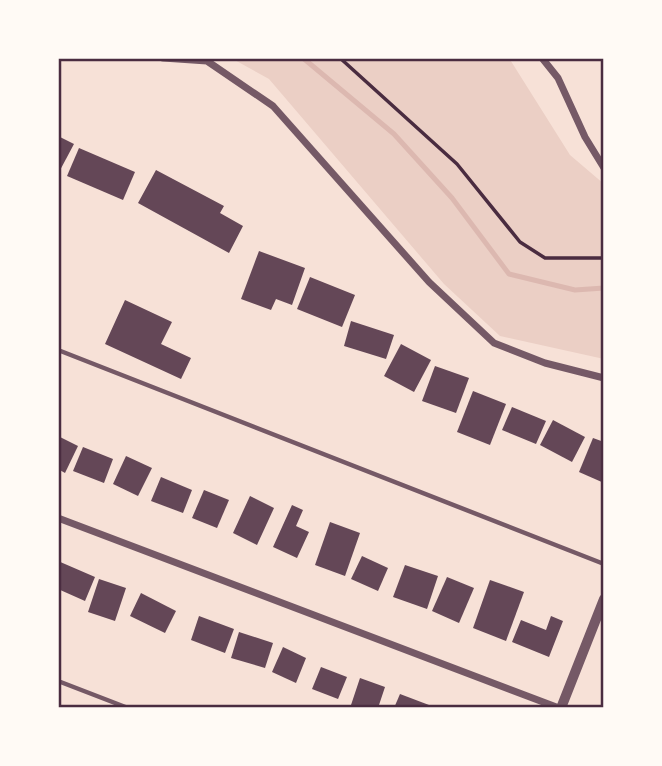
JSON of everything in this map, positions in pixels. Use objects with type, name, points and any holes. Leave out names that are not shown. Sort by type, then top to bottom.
[{"type":"street","points":[[163,58],[207,61],[272,106],[429,282],[494,343],[545,363],[604,378]]},
{"type":"street","points":[[542,58],[558,78],[585,138],[604,168]]},
{"type":"street","points":[[58,518],[560,708],[604,599]]},
{"type":"lane","points":[[58,350],[604,564]]},
{"type":"lane","points":[[58,681],[128,708]]},
{"type":"path","points":[[341,58],[457,164],[520,242],[545,258],[604,258]]},
{"type":"shaded area","points":[[231,58],[509,58],[570,155],[604,184],[604,359],[500,336],[444,284],[269,79]]},
{"type":"building","points":[[58,136],[74,144],[58,174]]},
{"type":"building","points":[[79,148],[135,172],[123,200],[67,176]]},
{"type":"building","points":[[156,170],[224,206],[220,213],[243,226],[229,253],[138,203]]},
{"type":"building","points":[[259,251],[305,268],[292,305],[276,299],[271,310],[241,299]]},
{"type":"building","points":[[310,277],[355,295],[342,327],[297,309]]},
{"type":"building","points":[[125,300],[172,322],[161,344],[191,358],[181,379],[105,344]]},
{"type":"building","points":[[351,321],[394,335],[386,359],[344,346]]},
{"type":"building","points":[[401,344],[431,360],[414,392],[384,376]]},
{"type":"building","points":[[435,366],[469,378],[456,413],[422,401]]},
{"type":"building","points":[[473,391],[506,404],[490,445],[457,432]]},
{"type":"building","points":[[512,407],[546,421],[536,444],[502,430]]},
{"type":"building","points":[[553,420],[585,437],[572,462],[540,445]]},
{"type":"building","points":[[58,436],[78,446],[65,473],[58,469]]},
{"type":"building","points":[[593,438],[604,442],[604,483],[579,472]]},
{"type":"building","points":[[83,447],[113,459],[104,483],[73,471]]},
{"type":"building","points":[[126,456],[152,468],[138,496],[113,484]]},
{"type":"building","points":[[161,477],[192,490],[183,513],[151,501]]},
{"type":"building","points":[[204,490],[229,500],[217,528],[192,518]]},
{"type":"building","points":[[250,496],[274,508],[257,545],[233,533]]},
{"type":"building","points":[[292,505],[303,510],[296,526],[309,532],[297,558],[273,547]]},
{"type":"building","points":[[330,522],[360,533],[345,576],[315,565]]},
{"type":"building","points":[[362,556],[388,568],[378,591],[351,579]]},
{"type":"building","points":[[58,561],[95,577],[85,601],[58,589]]},
{"type":"building","points":[[405,565],[438,576],[427,609],[393,597]]},
{"type":"building","points":[[447,577],[474,588],[459,623],[432,611]]},
{"type":"building","points":[[99,579],[126,588],[115,621],[88,612]]},
{"type":"building","points":[[490,580],[524,592],[506,641],[473,628]]},
{"type":"building","points":[[141,593],[176,611],[165,633],[130,616]]},
{"type":"building","points":[[199,616],[234,629],[225,653],[191,640]]},
{"type":"building","points":[[551,616],[563,621],[549,657],[512,642],[521,620],[546,630]]},
{"type":"building","points":[[239,632],[273,643],[265,668],[231,658]]},
{"type":"building","points":[[283,647],[306,658],[296,683],[272,672]]},
{"type":"building","points":[[321,667],[347,677],[338,699],[312,689]]},
{"type":"building","points":[[360,678],[385,687],[378,708],[350,708]]},
{"type":"building","points":[[400,694],[429,705],[428,708],[394,708]]},
{"type":"waterway","points":[[303,58],[394,134],[452,198],[509,274],[575,290],[604,288]]}]
